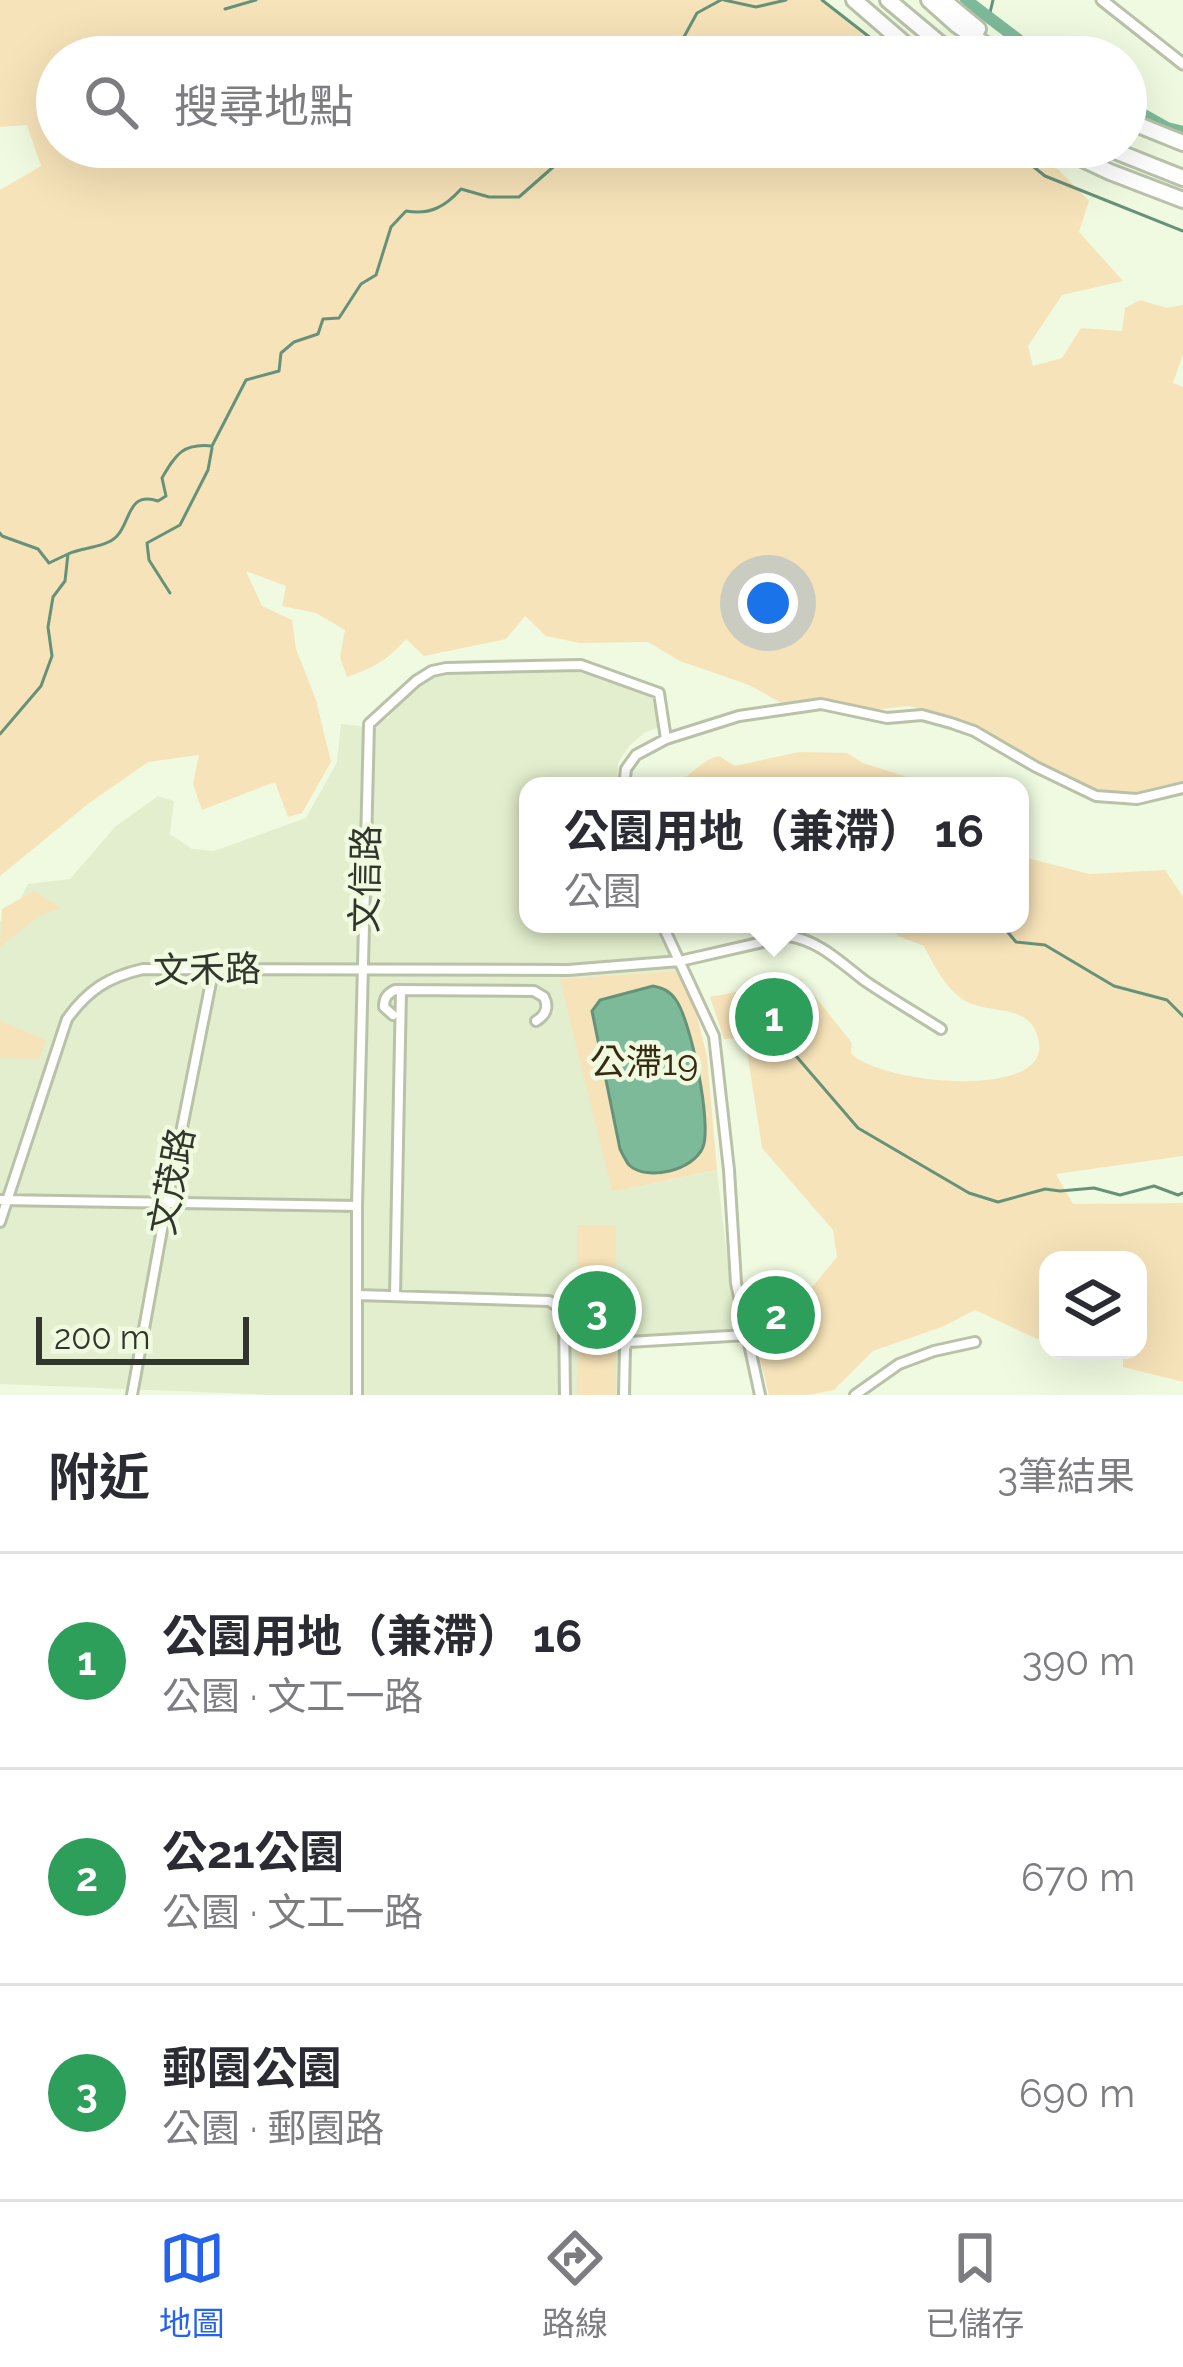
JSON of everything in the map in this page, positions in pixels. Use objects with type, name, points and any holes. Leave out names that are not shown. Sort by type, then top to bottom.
[{"type":"highway","points":[[854,0],[896,36]]},
{"type":"highway","points":[[887,0],[931,36]]},
{"type":"highway","points":[[928,0],[973,36]]},
{"type":"highway","points":[[943,0],[989,36]]},
{"type":"highway","points":[[1147,128],[1183,142]]},
{"type":"highway","points":[[1147,138],[1183,152]]},
{"type":"highway","points":[[1147,164],[1183,178]]},
{"type":"highway","points":[[1102,168],[1183,200]]},
{"type":"street","points":[[1102,0],[1183,64]]},
{"type":"street","name":"文信路","points":[[357,1395],[369,724],[433,671],[581,665],[659,694],[666,739]]},
{"type":"street","points":[[625,777],[636,755],[666,739],[739,716],[821,704],[887,718],[922,715],[974,731],[1096,796],[1137,799],[1183,788]]},
{"type":"street","points":[[666,933],[714,1036],[736,1282],[760,1395]]},
{"type":"street","name":"文禾路","points":[[0,1222],[60,1035],[79,1003],[99,983],[142,969],[568,970],[680,961],[789,936],[804,939],[940,1029]]},
{"type":"street","name":"文茂路","points":[[132,1395],[214,967]]},
{"type":"street","points":[[393,1016],[384,1002],[390,992],[401,990],[534,991],[544,997],[547,1007],[536,1021]]},
{"type":"street","points":[[395,1296],[401,990]]},
{"type":"street","points":[[4,1200],[357,1206]]},
{"type":"street","points":[[357,1295],[549,1301],[559,1306],[566,1324],[565,1395]]},
{"type":"street","points":[[624,1395],[628,1342],[747,1334]]},
{"type":"street","points":[[857,1394],[899,1364],[975,1342]]},
{"type":"shaded area","points":[[551,669],[659,693],[662,726],[629,746],[618,763],[617,777],[519,777],[519,933],[661,933],[667,944],[678,971],[561,979],[612,1192],[717,1170],[735,1327],[732,1331],[620,1337],[618,1395],[272,1395],[0,1384],[0,921],[10,919],[28,884],[70,879],[116,826],[158,796],[174,801],[170,834],[192,849],[214,851],[306,818],[337,762],[341,724],[369,727],[389,718],[390,711],[432,674]]},
{"type":"shaded area","name":"公滯19","points":[[653,986],[671,994],[682,1011],[698,1073],[705,1135],[703,1147],[690,1162],[647,1173],[629,1165],[620,1149],[592,1011],[600,1000]]},
{"type":"green space","points":[[0,0],[820,0],[865,36],[36,36],[36,151],[27,125],[0,127]]},
{"type":"green space","points":[[38,168],[1056,168],[1089,201],[1079,232],[1123,281],[1062,295],[1028,346],[1033,366],[1062,358],[1081,328],[1122,331],[1125,308],[1140,300],[1166,308],[1183,305],[1183,354],[1173,383],[1183,387],[1183,784],[1151,796],[1102,797],[1017,753],[972,723],[909,706],[846,713],[792,709],[749,685],[680,661],[648,642],[580,643],[546,636],[525,616],[506,639],[424,656],[406,639],[380,662],[347,677],[340,657],[345,630],[316,613],[282,606],[286,586],[246,571],[262,606],[292,620],[296,649],[316,700],[331,762],[302,813],[288,817],[275,782],[202,810],[193,784],[199,755],[148,762],[0,876],[0,190]]},
{"type":"green space","points":[[799,752],[847,753],[907,777],[685,777],[719,756],[735,766]]},
{"type":"green space","points":[[1029,858],[1089,874],[1165,870],[1183,897],[1183,1156],[1056,1174],[1073,1204],[1183,1203],[1183,1382],[1123,1367],[1123,1359],[1147,1359],[1147,1251],[1039,1251],[1039,1339],[975,1310],[873,1351],[834,1390],[769,1395],[746,1302],[813,1286],[837,1257],[833,1230],[762,1148],[745,1038],[724,1039],[710,997],[801,979],[852,1043],[851,1053],[868,1064],[930,1079],[966,1081],[1024,1070],[1038,1055],[1036,1032],[1030,1023],[1014,1013],[962,999],[945,982],[924,946],[896,933],[1029,933]]},
{"type":"green space","points":[[34,891],[61,908],[39,916],[0,947],[2,909]]},
{"type":"green space","name":"公滯19","points":[[678,971],[696,1012],[707,1056],[717,1170],[612,1192],[560,979]]},
{"type":"green space","points":[[0,1021],[46,1040],[39,1059],[0,1058]]},
{"type":"green space","points":[[577,1225],[616,1225],[616,1395],[577,1395]]},
{"type":"waterway","points":[[225,9],[256,0]]},
{"type":"waterway","points":[[684,36],[697,13],[721,0]]},
{"type":"waterway","points":[[724,0],[756,7],[786,0]]},
{"type":"waterway","points":[[822,0],[868,36]]},
{"type":"waterway","points":[[966,0],[1013,36]]},
{"type":"waterway","points":[[989,17],[993,0]]},
{"type":"waterway","points":[[1147,117],[1183,132]]},
{"type":"waterway","points":[[0,734],[41,686],[52,656],[48,627],[53,597],[65,581],[68,554],[112,540],[135,504],[166,496],[162,478],[172,462],[187,448],[212,446],[246,380],[279,371],[281,353],[294,342],[318,334],[323,319],[339,318],[361,284],[376,275],[391,227],[406,211],[436,208],[461,189],[489,197],[519,197],[552,168]]},
{"type":"waterway","points":[[1035,168],[1183,231]]},
{"type":"waterway","points":[[170,593],[149,560],[147,543],[180,525],[208,470],[212,448]]},
{"type":"waterway","points":[[0,533],[38,549],[49,563],[68,554]]},
{"type":"waterway","points":[[1008,933],[1016,942],[1045,945],[1114,986],[1167,1000],[1183,1016]]},
{"type":"waterway","points":[[745,1032],[765,1037],[783,1054],[796,1056],[858,1128],[969,1193],[998,1202],[1045,1189],[1094,1188],[1120,1195],[1154,1186],[1183,1193]]},
{"type":"place","name":"公園用地（兼滯） 16","points":[[774,1017]]},
{"type":"place","name":"郵園公園","points":[[597,1310]]},
{"type":"place","name":"公21公園","points":[[776,1315]]}]
